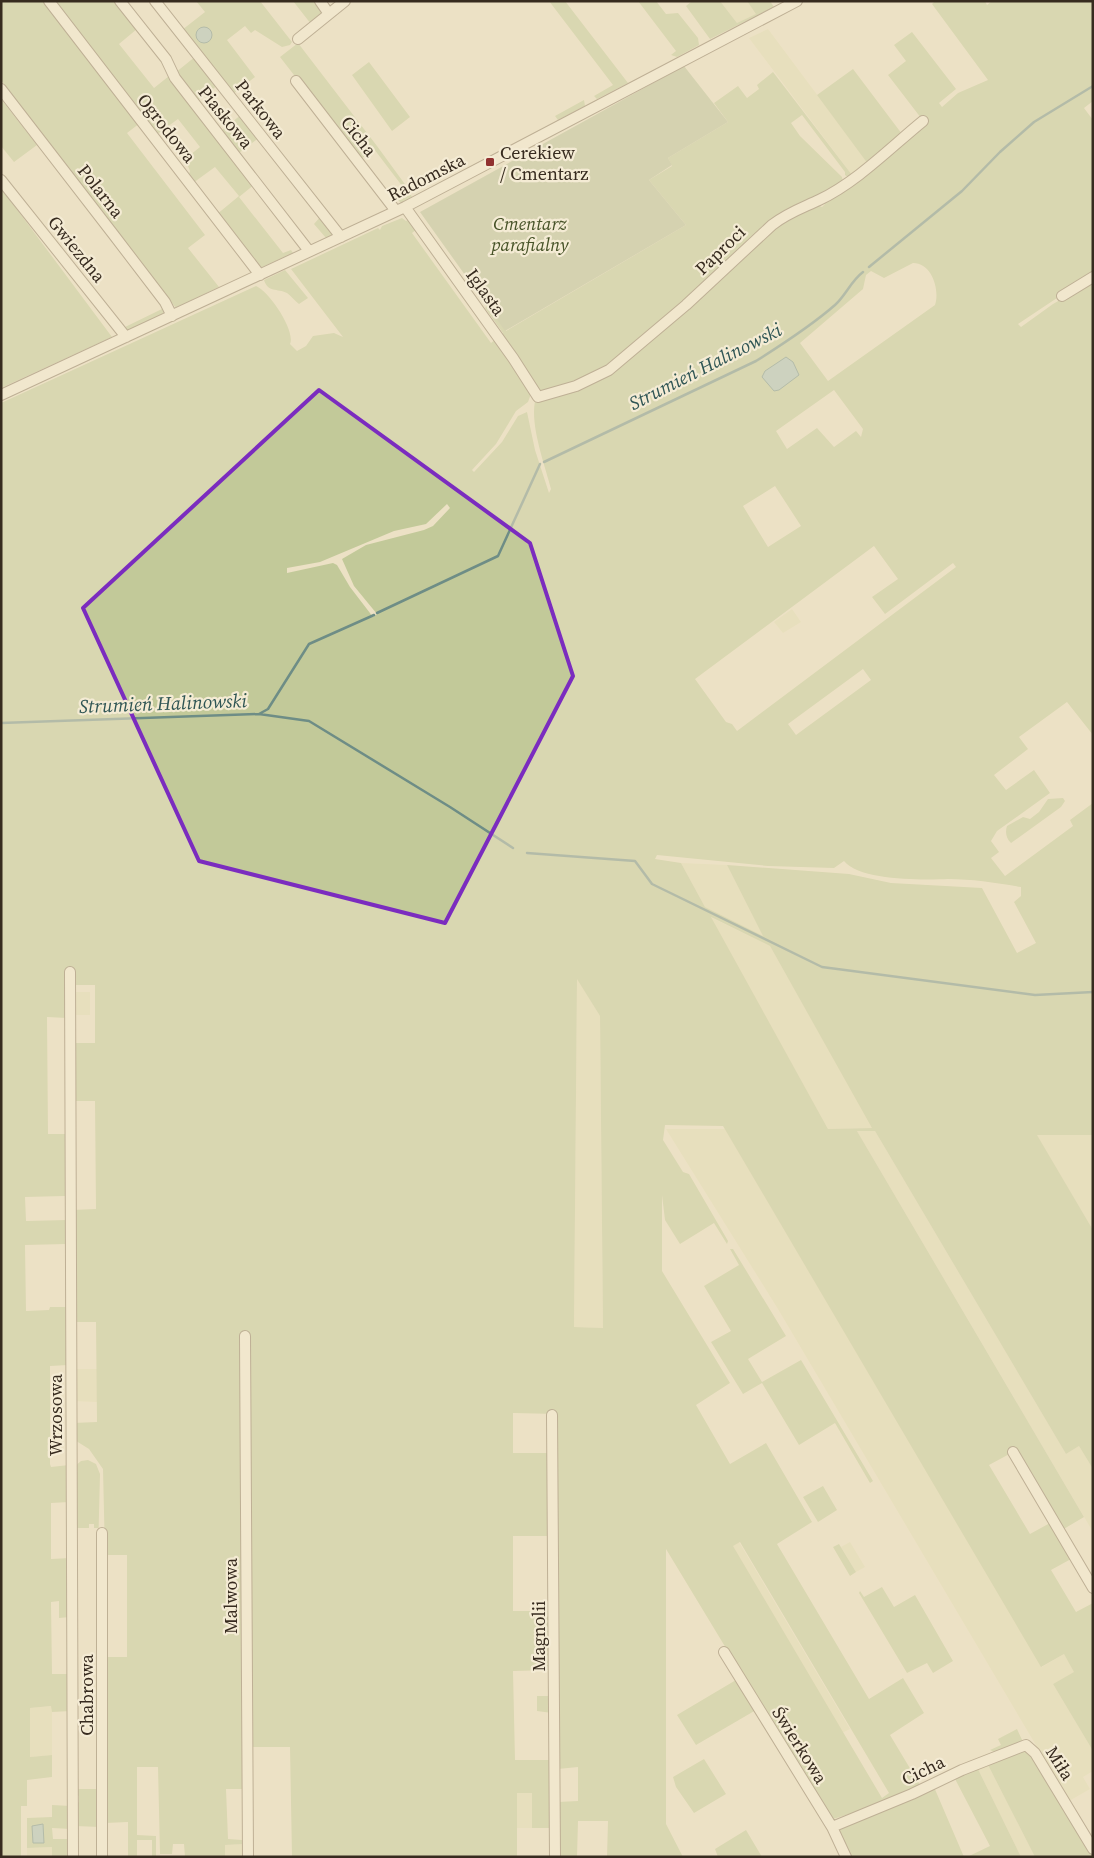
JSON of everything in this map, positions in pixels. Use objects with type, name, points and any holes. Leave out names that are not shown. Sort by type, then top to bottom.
[{"type":"street","name":"Ogrodowa","points":[[49,1],[260,275]]},
{"type":"street","name":"Piaskowa","points":[[120,1],[166,59],[175,78],[309,251]]},
{"type":"street","name":"Parkowa","points":[[155,1],[340,237]]},
{"type":"street","points":[[320,1],[329,14]]},
{"type":"street","points":[[298,39],[345,1]]},
{"type":"street","name":"Radomska","points":[[1,395],[401,209],[797,1]]},
{"type":"street","name":"Cicha","points":[[296,81],[401,209]]},
{"type":"street","name":"Polarna","points":[[1,89],[165,302],[172,316]]},
{"type":"street","name":"Paproci","points":[[538,398],[576,386],[608,370],[686,305],[772,224],[783,216],[819,200],[868,168],[923,121]]},
{"type":"street","name":"Gwiezdna","points":[[1,180],[126,337]]},
{"type":"street","name":"Iglasta","points":[[401,209],[513,358],[538,398]]},
{"type":"street","points":[[1062,296],[1093,277]]},
{"type":"street","name":"Wrzosowa","points":[[70,972],[73,1857]]},
{"type":"street","name":"Malwowa","points":[[245,1336],[248,1857]]},
{"type":"street","name":"Magnolii","points":[[552,1415],[555,1857]]},
{"type":"street","points":[[1013,1452],[1093,1588]]},
{"type":"street","name":"Chabrowa","points":[[102,1533],[102,1857]]},
{"type":"street","name":"Świerkowa","points":[[724,1652],[832,1827],[846,1857]]},
{"type":"street","name":"Cicha","points":[[832,1827],[1015,1748],[1030,1746]]},
{"type":"street","name":"Miła","points":[[1030,1746],[1093,1849]]},
{"type":"highlighted area","points":[[319,390],[530,543],[573,676],[445,923],[199,861],[83,608]]},
{"type":"shaded area","points":[[720,1],[747,1],[757,14],[737,23]]},
{"type":"shaded area","points":[[768,29],[868,163],[852,175],[749,38]]},
{"type":"shaded area","points":[[792,609],[801,622],[783,633],[774,622]]},
{"type":"shaded area","points":[[681,863],[727,865],[764,937],[705,907]]},
{"type":"shaded area","points":[[710,917],[770,946],[873,1128],[828,1129]]},
{"type":"shaded area","points":[[577,978],[600,1016],[603,1328],[574,1327]]},
{"type":"shaded area","points":[[75,992],[90,992],[90,1015],[75,1015]]},
{"type":"shaded area","points":[[666,1129],[725,1129],[1042,1667],[1064,1654],[1075,1672],[1053,1684],[1093,1751],[1093,1771],[1083,1777],[1090,1789],[1069,1801],[778,1309]]},
{"type":"shaded area","points":[[857,1131],[875,1131],[1066,1454],[1079,1446],[1093,1469],[1093,1532]]},
{"type":"shaded area","points":[[1036,1134],[1093,1135],[1093,1230]]},
{"type":"shaded area","points":[[73,1369],[97,1369],[97,1402],[73,1401]]},
{"type":"shaded area","points":[[739,1542],[850,1729],[842,1733],[732,1546]]},
{"type":"shaded area","points":[[850,1542],[865,1567],[856,1572],[841,1547]]},
{"type":"shaded area","points":[[52,1706],[52,1755],[30,1757],[30,1708]]},
{"type":"shaded area","points":[[987,1763],[1035,1857],[1021,1857],[977,1767]]},
{"type":"shaded area","points":[[517,1793],[532,1793],[532,1828],[517,1828]]},
{"type":"shaded area","points":[[244,1844],[243,1857],[225,1857],[225,1845]]},
{"type":"shaded area","points":[[52,1847],[52,1857],[27,1857],[27,1848]]},
{"type":"green space","points":[[1,1],[115,1],[137,29],[119,44],[154,88],[169,76],[255,184],[239,197],[283,253],[291,250],[293,253],[258,269],[216,215],[239,196],[215,167],[193,183],[188,177],[190,171],[185,159],[200,147],[178,119],[156,135],[144,120],[127,133],[205,235],[188,248],[219,287],[176,308],[127,247],[1,80]]},
{"type":"green space","points":[[196,1],[260,1],[292,42],[290,45],[282,47],[255,30],[251,33],[245,26],[227,40],[255,77],[233,94],[182,30],[205,12]]},
{"type":"green space","points":[[293,1],[315,1],[325,13],[311,24]]},
{"type":"green space","points":[[549,1],[565,1],[628,83],[597,99],[594,96],[613,85]]},
{"type":"green space","points":[[638,1],[656,1],[666,14],[678,13],[698,38],[699,45],[677,57],[671,55],[676,51]]},
{"type":"green space","points":[[692,1],[720,1],[737,23],[756,14],[747,1],[770,1],[774,7],[710,39],[686,6]]},
{"type":"green space","points":[[935,1],[985,1],[987,5],[992,1],[1093,1],[1093,101],[1084,108],[1093,120],[1093,274],[1018,324],[1021,327],[1053,304],[1093,281],[1093,735],[1067,702],[1019,737],[1028,749],[994,775],[1006,790],[1034,770],[1050,793],[997,831],[991,841],[999,852],[991,858],[1005,876],[1073,826],[1070,820],[1093,803],[1093,1135],[1037,1135],[1093,1230],[1093,1469],[1079,1446],[1066,1454],[875,1131],[857,1131],[1084,1517],[1062,1530],[1015,1451],[989,1465],[1030,1534],[1050,1523],[1071,1559],[1051,1570],[1076,1612],[1093,1603],[1093,1751],[1053,1684],[1074,1672],[1064,1654],[1041,1667],[723,1126],[665,1125],[663,1140],[683,1172],[689,1174],[728,1241],[727,1244],[714,1223],[680,1244],[665,1220],[662,1195],[662,1271],[730,1383],[696,1405],[730,1464],[766,1443],[812,1522],[777,1544],[869,1699],[903,1678],[924,1713],[890,1735],[920,1785],[877,1805],[830,1820],[666,1549],[666,1824],[683,1857],[607,1857],[608,1821],[578,1821],[577,1857],[558,1857],[558,1802],[578,1801],[578,1767],[558,1769],[556,1414],[513,1413],[513,1453],[551,1453],[551,1536],[513,1536],[513,1611],[552,1611],[552,1670],[513,1671],[515,1760],[552,1760],[552,1828],[532,1828],[532,1793],[517,1793],[517,1857],[292,1857],[290,1747],[245,1747],[245,1789],[226,1789],[228,1839],[242,1840],[244,1844],[225,1845],[225,1857],[185,1857],[184,1844],[173,1844],[172,1854],[160,1854],[158,1767],[137,1767],[137,1835],[156,1836],[156,1857],[152,1857],[152,1840],[137,1840],[137,1857],[128,1857],[128,1822],[105,1823],[104,1732],[106,1730],[104,1697],[106,1697],[104,1657],[127,1657],[127,1555],[105,1555],[103,1469],[89,1449],[73,1439],[73,1423],[97,1422],[96,1322],[72,1322],[72,1210],[96,1209],[95,1101],[72,1101],[75,1091],[72,1084],[72,1043],[95,1043],[95,985],[73,985],[72,971],[68,971],[67,1018],[47,1017],[48,1134],[68,1134],[67,1198],[65,1196],[25,1197],[26,1221],[67,1220],[66,1244],[25,1245],[26,1311],[49,1310],[50,1307],[66,1307],[66,1296],[68,1297],[68,1365],[50,1366],[50,1464],[51,1467],[69,1465],[69,1502],[51,1503],[51,1559],[70,1558],[70,1586],[67,1587],[67,1594],[69,1596],[70,1617],[59,1618],[59,1601],[51,1602],[52,1674],[71,1674],[71,1711],[52,1712],[51,1706],[30,1708],[30,1757],[52,1755],[52,1777],[27,1780],[27,1806],[21,1806],[21,1857],[1,1857],[1,403],[256,286],[268,295],[280,312],[289,330],[290,344],[297,351],[306,346],[313,336],[334,333],[343,337],[291,269],[378,228],[380,230],[382,226],[402,218],[406,221],[409,219],[417,229],[412,233],[491,343],[496,339],[532,391],[528,402],[516,411],[496,444],[472,470],[474,472],[502,442],[518,416],[527,412],[535,450],[549,493],[551,489],[536,434],[535,401],[605,376],[676,318],[729,268],[724,266],[610,367],[592,377],[546,393],[535,385],[521,368],[500,336],[503,333],[485,308],[487,306],[506,331],[686,225],[649,180],[672,166],[668,158],[728,122],[714,103],[738,86],[747,98],[759,89],[757,85],[773,72],[852,175],[849,178],[845,175],[845,172],[802,115],[791,123],[800,136],[842,177],[843,182],[822,196],[803,204],[803,209],[817,205],[822,207],[825,204],[822,200],[871,168],[817,95],[853,69],[902,134],[921,118],[888,75],[906,61],[894,45],[912,32],[956,89],[939,103],[942,107],[958,93],[988,80],[932,4]],"holes":[[[913,263],[920,264],[930,272],[933,278],[936,292],[935,305],[828,381],[800,343],[863,289],[866,275],[871,271],[884,278]],[[834,390],[863,429],[861,437],[856,431],[834,447],[817,428],[787,449],[776,431]],[[775,486],[801,526],[768,547],[743,506]],[[447,504],[450,508],[433,526],[366,545],[342,559],[354,586],[377,614],[373,617],[350,587],[337,565],[333,563],[287,573],[287,568],[320,562],[394,531],[426,524]],[[874,546],[898,579],[872,597],[885,614],[953,563],[956,567],[737,731],[732,724],[726,722],[695,679]],[[863,669],[871,680],[796,735],[788,724]],[[657,855],[768,866],[834,868],[844,861],[852,868],[877,876],[908,879],[966,880],[1021,887],[1021,896],[1014,902],[1036,943],[1017,953],[982,888],[891,883],[849,874],[727,865],[763,936],[705,907],[681,863],[655,859]],[[711,917],[770,946],[872,1128],[828,1129]],[[577,979],[600,1016],[603,1328],[574,1327]],[[740,1542],[889,1793],[882,1798],[733,1546]]]},
{"type":"green space","points":[[298,43],[377,146],[407,187],[412,197],[401,203],[397,199],[400,200],[409,195],[374,149],[360,160],[280,57]]},
{"type":"green space","points":[[196,56],[218,85],[197,101],[175,73]]},
{"type":"green space","points":[[369,62],[410,117],[392,131],[352,75]]},
{"type":"green space","name":"Cmentarz parafialny","points":[[684,66],[728,122],[668,158],[672,165],[649,180],[686,225],[505,331],[420,212]]},
{"type":"green space","points":[[1,99],[37,145],[14,162],[1,146]]},
{"type":"green space","points":[[584,100],[585,106],[558,120],[555,116]]},
{"type":"green space","points":[[242,114],[260,137],[239,153],[221,131]]},
{"type":"green space","points":[[1,188],[112,337],[1,388]]},
{"type":"green space","points":[[321,216],[335,234],[326,238],[314,224]]},
{"type":"green space","points":[[285,270],[308,298],[299,304],[287,293],[270,289],[264,280]]},
{"type":"green space","points":[[164,308],[167,312],[125,332],[123,328]]},
{"type":"green space","points":[[1063,798],[1065,801],[1061,807],[1011,843],[1009,841],[1006,835],[1007,826],[1023,817],[1030,819],[1039,812],[1048,799]]},
{"type":"green space","points":[[730,1249],[733,1249],[786,1336],[748,1359],[762,1382],[801,1360],[873,1481],[870,1483],[835,1423],[799,1445],[762,1383],[743,1394],[711,1342],[731,1331],[704,1286],[739,1265]]},
{"type":"green space","points":[[88,1460],[96,1464],[100,1474],[98,1554],[98,1528],[94,1528],[94,1524],[89,1524],[89,1528],[74,1528],[74,1495],[77,1491],[74,1487],[74,1467],[81,1461]]},
{"type":"green space","points":[[823,1486],[837,1510],[818,1522],[803,1497]]},
{"type":"green space","points":[[839,1544],[856,1572],[850,1576],[833,1547]]},
{"type":"green space","points":[[882,1587],[894,1607],[915,1595],[953,1661],[933,1673],[927,1663],[907,1673],[859,1593],[860,1591],[864,1597]]},
{"type":"green space","points":[[736,1680],[756,1710],[696,1745],[677,1715]]},
{"type":"green space","points":[[537,1696],[552,1696],[552,1713],[537,1711]]},
{"type":"green space","points":[[1017,1729],[1023,1742],[994,1752],[990,1750],[1001,1745],[998,1739]]},
{"type":"green space","points":[[1020,1751],[1031,1753],[1093,1857],[1035,1857],[987,1763]]},
{"type":"green space","points":[[704,1759],[726,1794],[694,1813],[676,1787],[673,1777]]},
{"type":"green space","points":[[977,1767],[1021,1857],[967,1857],[990,1846],[954,1777]]},
{"type":"green space","points":[[934,1787],[964,1857],[850,1857],[837,1834],[837,1825]]},
{"type":"green space","points":[[75,1789],[99,1789],[100,1827],[75,1826],[75,1804],[79,1802],[79,1796],[75,1795]]},
{"type":"green space","points":[[52,1805],[71,1806],[71,1829],[52,1828],[53,1839],[71,1839],[70,1857],[52,1857],[52,1847],[27,1848],[27,1818],[52,1817]]},
{"type":"green space","points":[[746,1830],[762,1857],[718,1857],[715,1849]]},
{"type":"water","points":[[204,27],[210,29],[212,35],[210,41],[204,43],[198,41],[196,35],[198,29]]},
{"type":"water","points":[[786,357],[793,362],[799,375],[779,390],[774,391],[762,377],[765,371]]},
{"type":"water","points":[[43,1824],[44,1843],[33,1843],[32,1826]]},
{"type":"waterway","name":"Strumień Halinowski","points":[[869,267],[962,191],[1000,152],[1034,122],[1093,86]]},
{"type":"waterway","name":"Strumień Halinowski","points":[[544,462],[756,361],[826,313],[839,301],[863,272]]},
{"type":"waterway","name":"Strumień Halinowski","points":[[377,613],[498,556],[540,464]]},
{"type":"waterway","name":"Strumień Halinowski","points":[[1,723],[259,714],[268,709],[309,644],[374,615]]},
{"type":"waterway","points":[[259,714],[309,721],[450,807],[513,848]]},
{"type":"waterway","points":[[527,853],[635,861],[652,884],[822,967],[1035,995],[1093,992]]},
{"type":"place","name":"Cerekiew / Cmentarz","points":[[490,162]]}]
